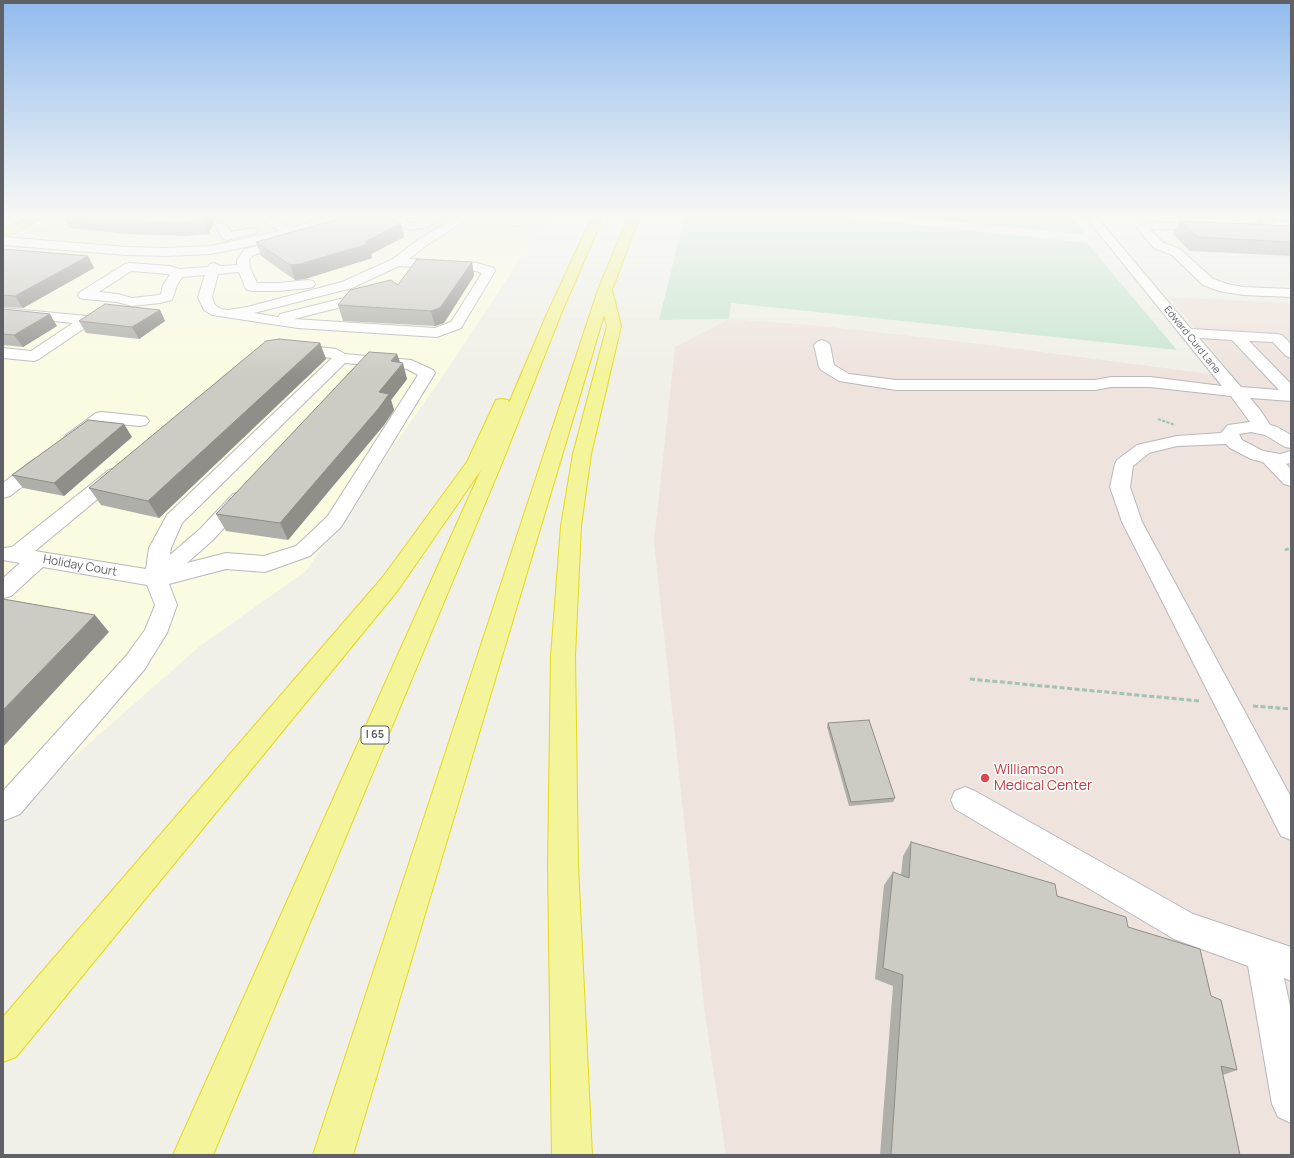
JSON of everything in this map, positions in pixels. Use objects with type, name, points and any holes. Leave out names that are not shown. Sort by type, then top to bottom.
[{"type":"highway","name":"I 65","points":[[193,1155],[494,463],[554,314],[574,269]]},
{"type":"highway","points":[[333,1155],[548,467],[605,290],[613,269]]},
{"type":"highway","points":[[572,1155],[563,865],[563,656],[571,526],[582,454],[614,326],[605,290]]},
{"type":"highway","points":[[3,1044],[390,584],[476,463],[507,392],[554,314]]},
{"type":"street","points":[[126,269],[85,295],[118,298],[132,302],[160,300],[167,297],[170,284],[178,273]]},
{"type":"street","points":[[157,269],[170,270],[178,273],[207,269]]},
{"type":"street","points":[[214,269],[205,297],[209,307],[216,312],[298,324],[437,334],[456,325],[489,271],[483,269]]},
{"type":"street","points":[[244,269],[252,287],[278,287],[315,283]]},
{"type":"street","points":[[228,314],[247,311],[347,285],[382,269]]},
{"type":"street","name":"Edward Curd Lane","points":[[1133,269],[1255,415],[1263,429]]},
{"type":"street","points":[[1194,269],[1208,282],[1224,288],[1243,291],[1291,293]]},
{"type":"street","points":[[110,279],[132,281]]},
{"type":"street","points":[[155,283],[170,284]]},
{"type":"street","points":[[273,320],[360,298],[382,296]]},
{"type":"street","points":[[3,312],[87,320],[34,356],[3,353]]},
{"type":"street","points":[[1187,333],[1284,339],[1291,353]]},
{"type":"street","points":[[1236,336],[1291,395]]},
{"type":"street","points":[[822,345],[827,367],[845,378],[896,385],[1095,385],[1111,382],[1150,382],[1235,392],[1291,395]]},
{"type":"street","points":[[156,579],[226,561],[265,564],[302,551],[334,522],[427,373],[411,366],[341,358],[336,354],[285,348],[279,349]]},
{"type":"street","points":[[3,808],[10,804],[135,663],[155,633],[166,606],[156,579],[160,548],[174,520],[341,358]]},
{"type":"street","points":[[353,378],[369,361]]},
{"type":"street","points":[[3,492],[102,417],[140,421]]},
{"type":"street","points":[[1291,443],[1279,435],[1263,429],[1241,427],[1234,429],[1230,433],[1231,438],[1236,444],[1246,450],[1270,459],[1281,460],[1291,457]]},
{"type":"street","points":[[1231,438],[1177,440],[1143,449],[1124,464],[1120,487],[1132,522],[1291,826]]},
{"type":"street","points":[[1270,459],[1291,480]]},
{"type":"street","points":[[10,554],[126,466]]},
{"type":"street","points":[[156,579],[207,534],[250,488]]},
{"type":"street","name":"Holiday Court","points":[[10,554],[156,579]]},
{"type":"street","points":[[3,590],[38,559]]},
{"type":"street","points":[[965,800],[1185,928],[1277,959],[1291,1104]]},
{"type":"path","points":[[1285,550],[1291,548]]},
{"type":"path","points":[[970,679],[1291,709]]},
{"type":"shaded area","points":[[3,269],[513,269],[447,370],[306,571],[200,646],[3,819]]},
{"type":"shaded area","points":[[672,269],[1109,269],[1177,350],[731,303],[729,319],[659,320]]},
{"type":"shaded area","name":"Williamson Medical Center","points":[[1169,297],[1291,303],[1291,1155],[726,1155],[705,1014],[654,542],[675,347],[729,319],[813,325],[965,342],[1234,377]]},
{"type":"building","points":[[3,269],[64,269],[15,296],[3,295]]},
{"type":"building","points":[[410,269],[467,269],[440,308],[431,311],[338,305],[350,290],[391,280],[398,285]]},
{"type":"building","points":[[105,304],[160,310],[132,327],[79,321]]},
{"type":"building","points":[[3,309],[50,314],[14,335],[3,334]]},
{"type":"building","points":[[279,339],[320,343],[148,501],[89,488],[266,341]]},
{"type":"building","points":[[369,352],[397,354],[391,361],[403,363],[379,392],[389,394],[379,408],[280,523],[216,514]]},
{"type":"building","points":[[88,420],[124,424],[54,483],[12,475]]},
{"type":"building","points":[[3,599],[95,615],[3,710]]},
{"type":"building","points":[[869,720],[895,798],[851,802],[828,723]]},
{"type":"building","points":[[911,842],[1055,884],[1057,896],[1126,917],[1128,927],[1200,949],[1211,996],[1221,1000],[1237,1070],[1221,1066],[1240,1155],[891,1155],[903,975],[883,968],[893,872],[909,878]]},
{"type":"place","name":"Williamson Medical Center","points":[[985,778]]}]
